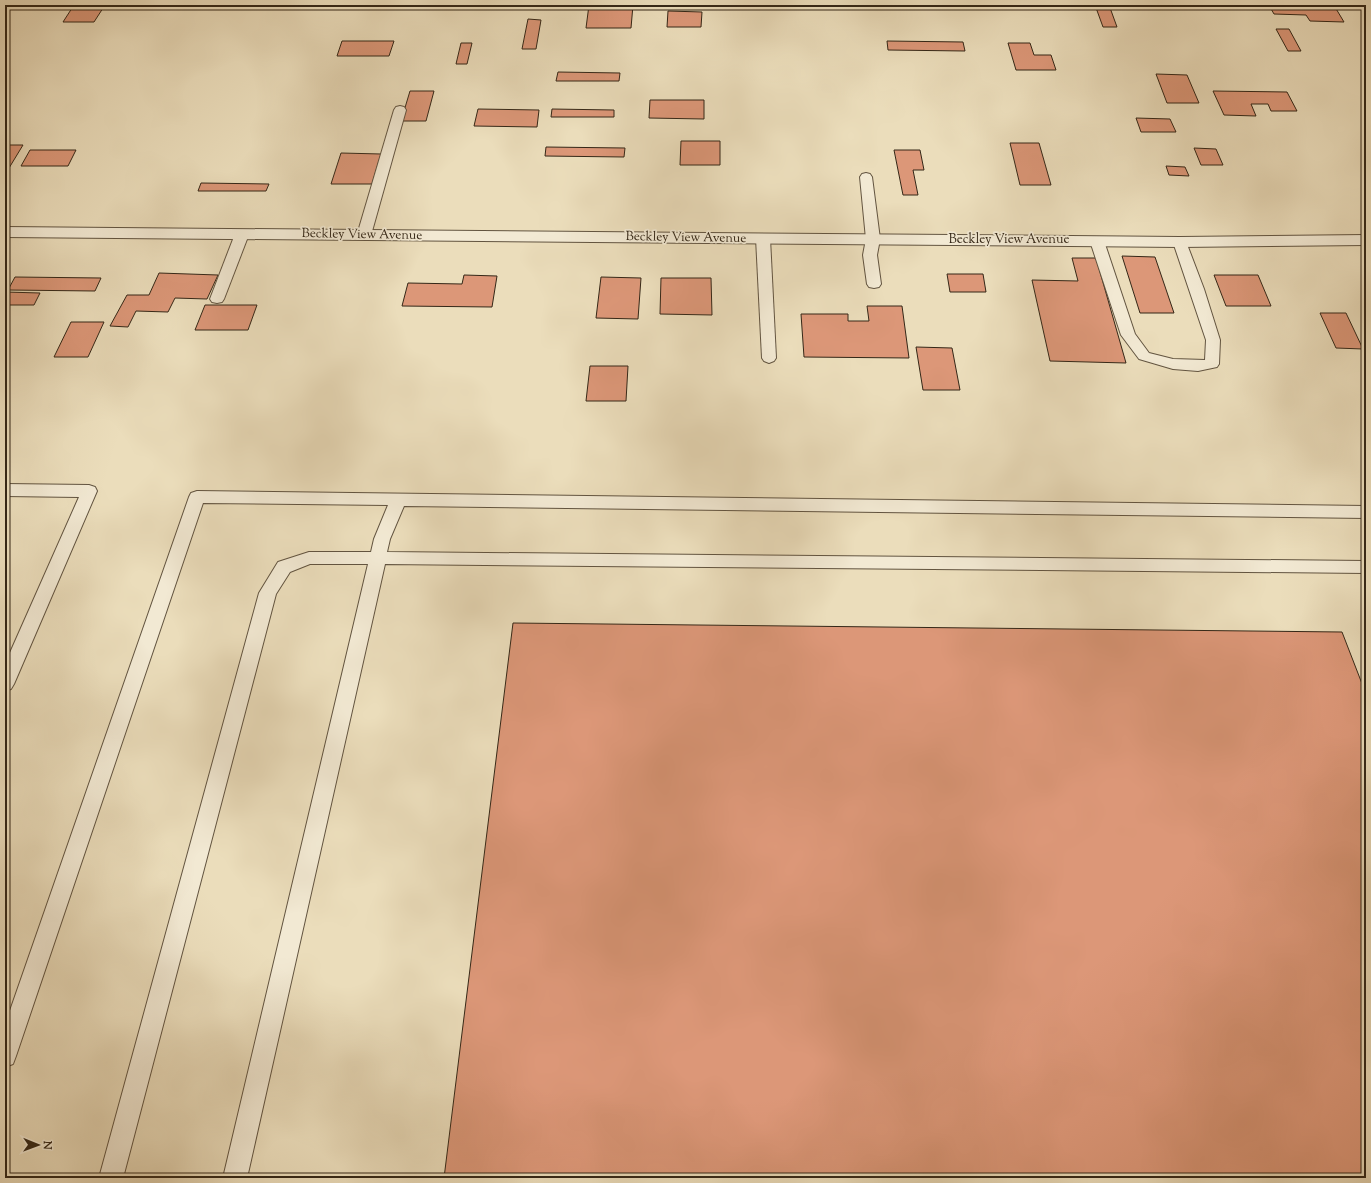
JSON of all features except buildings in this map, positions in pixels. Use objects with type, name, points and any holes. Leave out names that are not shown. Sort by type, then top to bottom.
[{"type":"street","name":"Beckley View Avenue","points":[[5,232],[1180,242],[1366,240]]},
{"type":"lane","points":[[364,235],[400,110]]},
{"type":"lane","points":[[866,177],[873,239],[870,255],[874,284]]},
{"type":"lane","points":[[216,299],[242,234]]},
{"type":"lane","points":[[763,238],[769,358]]},
{"type":"lane","points":[[1097,241],[1128,335],[1144,356],[1173,364],[1198,366],[1212,364],[1213,340],[1180,242]]},
{"type":"lane","points":[[5,490],[89,491],[5,684]]},
{"type":"lane","points":[[5,1056],[197,497],[1366,512]]},
{"type":"lane","points":[[236,1178],[382,539],[399,499]]},
{"type":"lane","points":[[111,1178],[268,593],[284,567],[309,558],[378,558],[1366,567]]}]
